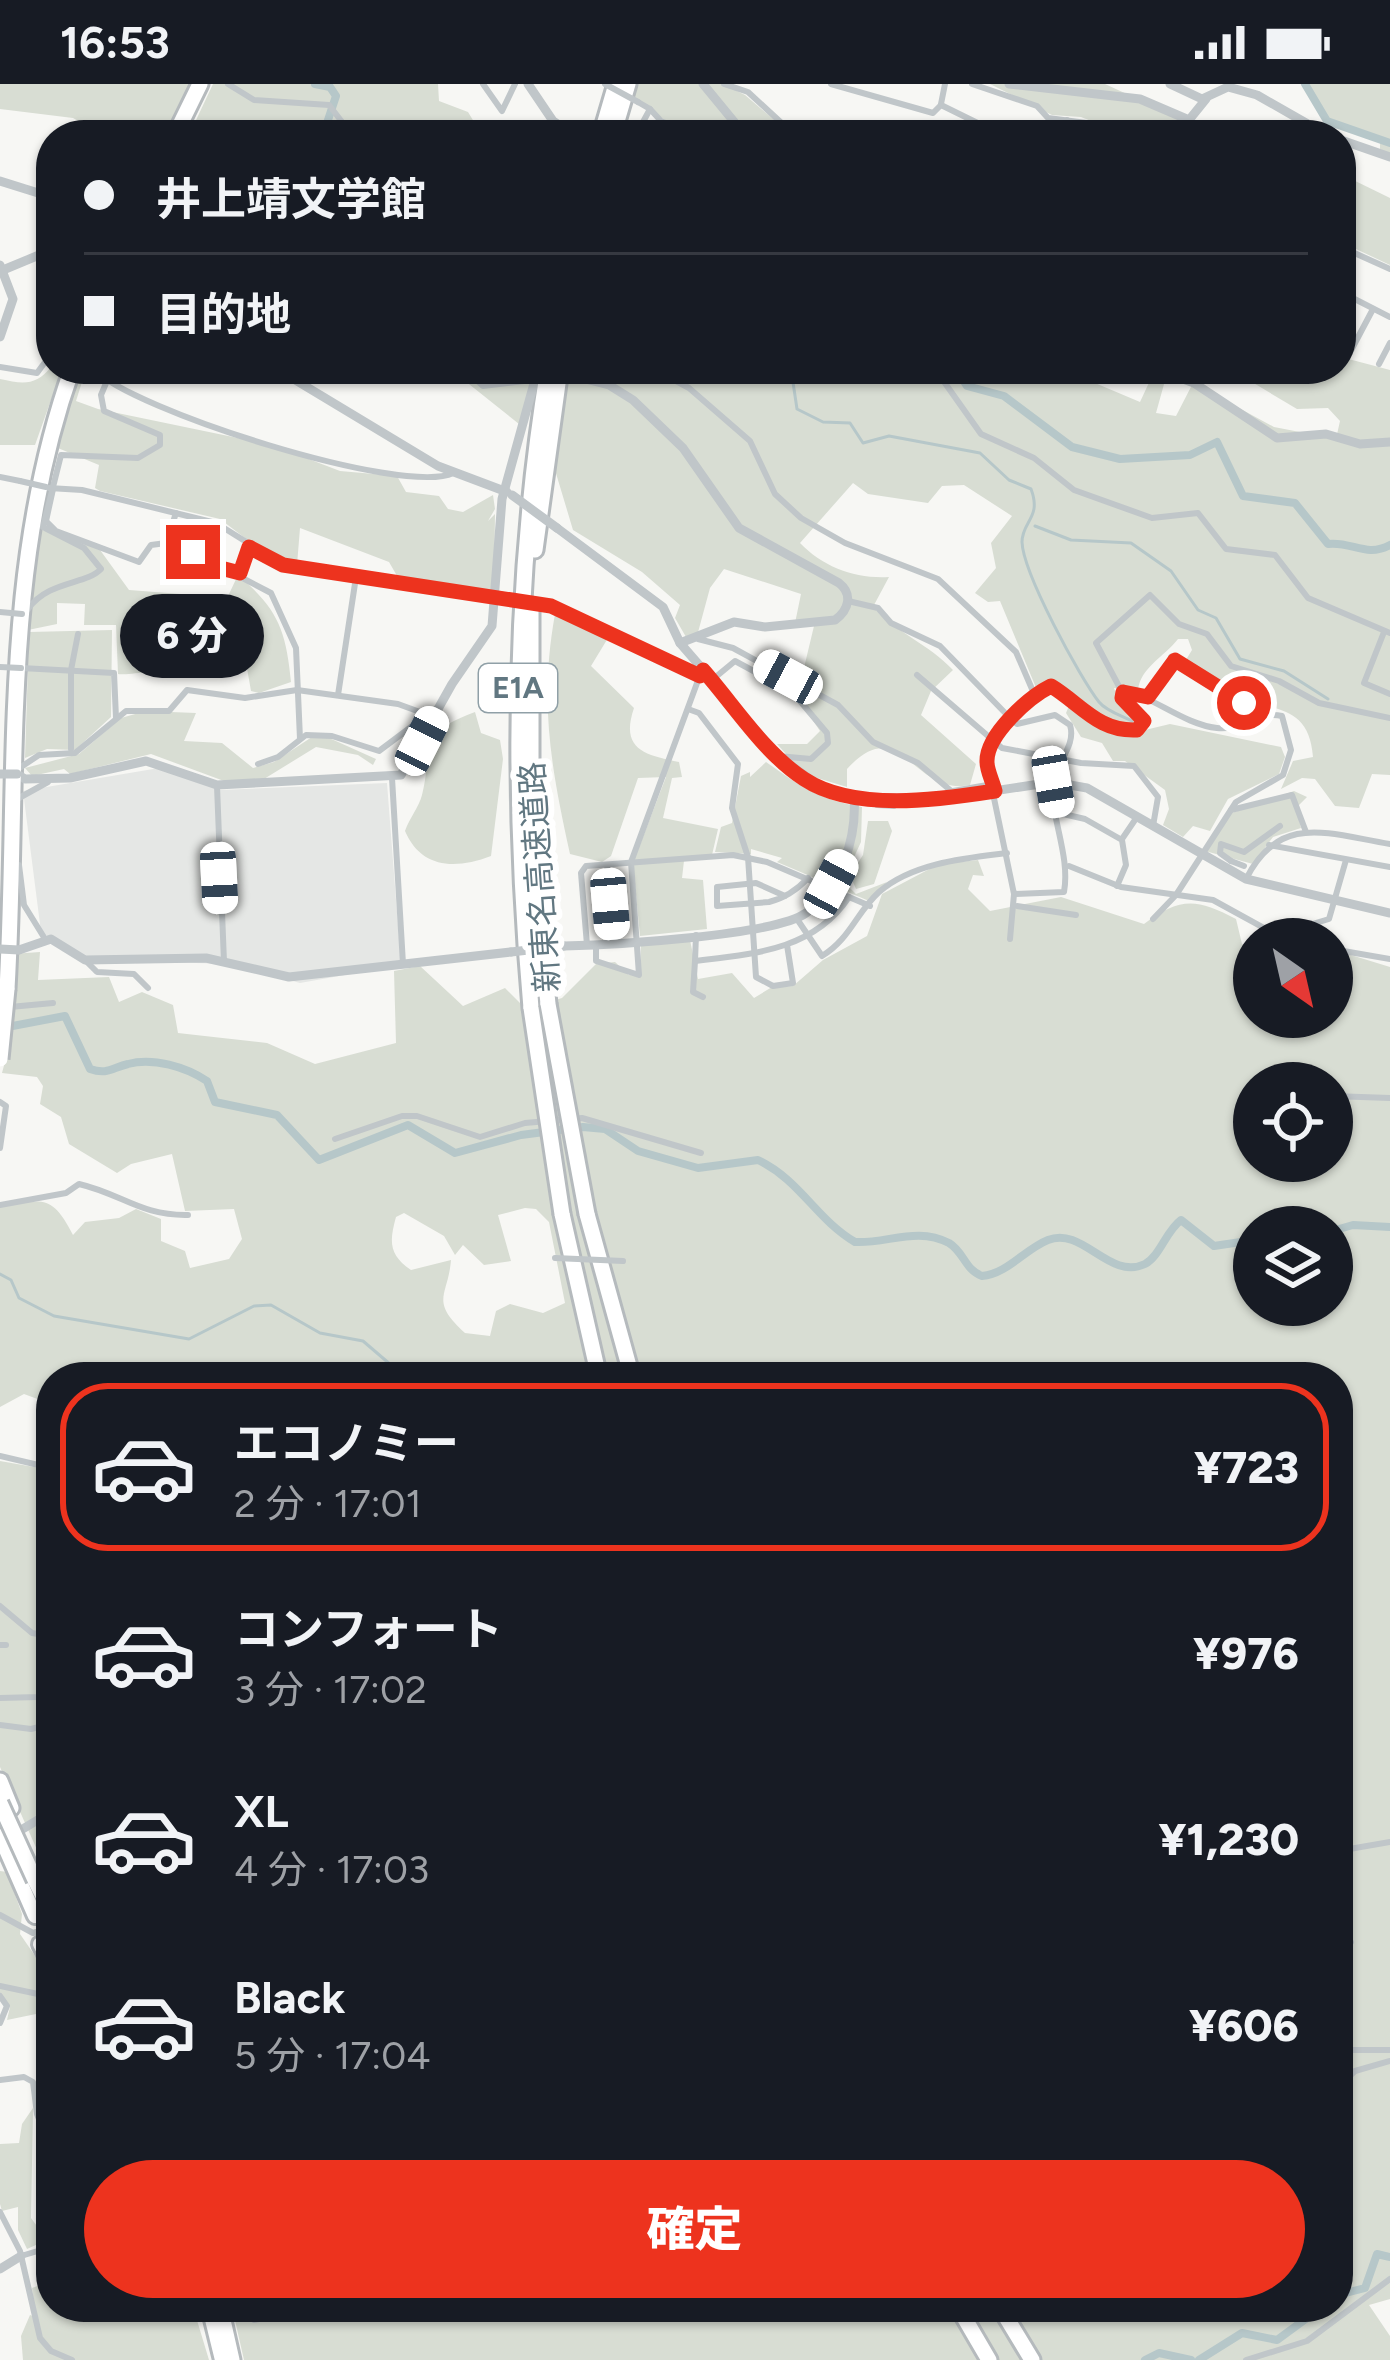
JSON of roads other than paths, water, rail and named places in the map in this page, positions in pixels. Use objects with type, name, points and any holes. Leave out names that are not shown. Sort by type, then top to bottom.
[{"type":"highway","points":[[608,120],[612,84]]},
{"type":"highway","points":[[187,120],[205,85]]},
{"type":"highway","points":[[615,120],[633,90]]},
{"type":"highway","points":[[0,970],[6,603],[24,497],[63,384]]},
{"type":"highway","points":[[0,1059],[7,989],[14,604],[38,469],[64,384]]},
{"type":"highway","name":"新東名高速道路","points":[[539,384],[517,714],[519,860],[562,1214],[595,1362]]},
{"type":"highway","name":"新東名高速道路","points":[[558,384],[534,563],[529,712],[540,1006],[587,1214],[628,1362]]},
{"type":"highway","points":[[0,1781],[36,1905]]},
{"type":"highway","points":[[0,1836],[30,1886]]},
{"type":"highway","points":[[0,1850],[36,1889]]},
{"type":"highway","points":[[209,2322],[218,2360]]},
{"type":"highway","points":[[227,2322],[236,2360]]},
{"type":"highway","points":[[966,2322],[988,2360]]},
{"type":"highway","points":[[1008,2322],[1032,2360]]},
{"type":"street","points":[[228,84],[241,95],[275,105],[332,106],[342,120]]},
{"type":"street","points":[[483,84],[502,111],[515,84]]},
{"type":"street","points":[[528,84],[552,120]]},
{"type":"street","points":[[612,84],[633,90],[660,120]]},
{"type":"street","points":[[703,84],[733,120]]},
{"type":"street","points":[[724,84],[749,88],[779,120]]},
{"type":"street","points":[[831,84],[933,113],[941,105],[945,84]]},
{"type":"street","points":[[972,84],[1036,105],[1048,118],[1067,120]]},
{"type":"street","points":[[1009,84],[1140,100],[1190,120],[1206,99],[1227,86],[1263,97],[1302,120]]},
{"type":"street","points":[[1170,84],[1206,99]]},
{"type":"street","points":[[941,105],[972,120]]},
{"type":"street","points":[[644,120],[650,109]]},
{"type":"street","points":[[1356,145],[1390,157]]},
{"type":"street","points":[[0,182],[36,192]]},
{"type":"street","points":[[1356,254],[1390,269]]},
{"type":"street","points":[[0,337],[13,299],[2,267],[36,255]]},
{"type":"street","points":[[1356,300],[1390,317]]},
{"type":"street","points":[[1356,340],[1372,309]]},
{"type":"street","points":[[1379,364],[1390,343]]},
{"type":"street","points":[[0,367],[36,373]]},
{"type":"street","points":[[105,384],[104,411],[160,435],[160,445],[138,458],[65,452],[49,488],[43,527],[84,548],[101,568],[96,576],[75,578],[37,598],[24,615],[19,772],[25,779],[146,760],[217,785],[392,778],[407,770],[431,716],[492,626],[508,492],[537,384]]},
{"type":"street","points":[[108,384],[334,465],[396,475],[453,472]]},
{"type":"street","points":[[303,384],[453,472],[508,492],[663,607],[680,644],[705,675],[804,779],[854,796],[955,794],[1053,782],[1087,788],[1200,855],[1244,866]]},
{"type":"street","points":[[605,384],[633,400],[683,448],[739,528],[839,583],[848,601]]},
{"type":"street","points":[[682,384],[750,441],[775,494],[801,518],[845,543],[938,579],[1016,652],[1035,696]]},
{"type":"street","points":[[945,384],[980,434],[1034,458],[1074,490],[1160,519],[1198,512],[1226,549],[1275,555],[1300,592],[1387,633],[1364,683],[1390,694]]},
{"type":"street","points":[[1196,384],[1277,438],[1326,434],[1360,444],[1390,442]]},
{"type":"street","points":[[0,477],[82,490],[216,523],[283,565],[551,606],[705,675]]},
{"type":"street","points":[[49,488],[46,521],[50,529],[139,562],[151,545],[166,543],[240,573],[280,604],[296,648],[299,739]]},
{"type":"street","points":[[166,543],[176,512]]},
{"type":"street","points":[[240,573],[249,547]]},
{"type":"street","points":[[338,695],[356,577]]},
{"type":"street","points":[[1010,939],[1017,906],[986,760],[1011,719],[1051,686],[1090,719],[1137,730],[1143,715],[1122,698],[1096,643],[1150,595],[1179,624],[1208,634],[1232,665],[1279,680],[1319,704],[1390,718]]},
{"type":"street","points":[[680,644],[734,622],[765,627],[836,620],[848,601]]},
{"type":"street","points":[[848,601],[878,608],[891,623],[940,646],[1021,725],[1047,716],[1062,719],[1073,732],[1053,782],[1069,866],[1064,892],[1014,894]]},
{"type":"street","points":[[0,612],[24,615]]},
{"type":"street","points":[[71,749],[71,670],[78,634]]},
{"type":"street","points":[[698,639],[733,648],[838,705],[873,742],[918,763],[955,794]]},
{"type":"street","points":[[1148,697],[1173,659],[1220,691],[1282,716],[1288,731],[1288,766],[1277,781],[1245,795],[1229,811],[1176,895],[1153,919]]},
{"type":"street","points":[[760,674],[735,661],[705,675],[631,862],[639,975],[596,961],[581,873],[586,866],[631,862],[748,857],[870,906]]},
{"type":"street","points":[[0,667],[114,673],[116,718]]},
{"type":"street","points":[[917,674],[1012,751],[1135,766],[1158,797],[1153,826]]},
{"type":"street","points":[[0,774],[19,772],[39,755],[75,753],[116,718],[133,710],[169,711],[187,690],[244,698],[297,690],[398,704],[431,716]]},
{"type":"street","points":[[1123,692],[1148,697],[1210,728],[1234,728],[1268,713]]},
{"type":"street","points":[[778,756],[811,759],[828,743],[827,733],[800,700]]},
{"type":"street","points":[[688,709],[736,758],[732,808],[748,857],[756,977],[773,986],[793,983],[787,945]]},
{"type":"street","points":[[258,764],[278,757],[299,739],[332,736],[375,752],[431,716]]},
{"type":"street","points":[[62,776],[19,796],[24,905],[45,939],[85,960],[97,972],[139,977],[148,988]]},
{"type":"street","points":[[392,778],[404,964]]},
{"type":"street","points":[[217,785],[224,962]]},
{"type":"street","points":[[1229,811],[1292,794],[1306,832]]},
{"type":"street","points":[[85,960],[224,962],[311,977],[696,935],[796,919],[828,888],[849,850],[854,796]]},
{"type":"street","points":[[877,806],[894,806],[895,797]]},
{"type":"street","points":[[999,808],[1013,806]]},
{"type":"street","points":[[1059,813],[1085,819],[1122,840]]},
{"type":"street","points":[[1121,889],[1126,865],[1122,840],[1137,817]]},
{"type":"street","points":[[1280,826],[1244,852],[1221,844],[1220,853],[1246,879],[1390,914]]},
{"type":"street","points":[[1246,879],[1280,836],[1306,832],[1390,844]]},
{"type":"street","points":[[1269,845],[1390,867]]},
{"type":"street","points":[[796,919],[822,956],[850,936],[880,891],[937,863],[1006,853]]},
{"type":"street","points":[[1329,918],[1346,860]]},
{"type":"street","points":[[607,865],[614,943]]},
{"type":"street","points":[[1069,866],[1121,889],[1156,888],[1213,900],[1247,918]]},
{"type":"street","points":[[785,896],[749,884],[719,885],[717,906],[785,896],[808,878]]},
{"type":"street","points":[[1137,901],[1139,886]]},
{"type":"street","points":[[695,961],[753,953],[807,938],[831,921],[849,897]]},
{"type":"street","points":[[1017,906],[1076,915]]},
{"type":"street","points":[[696,935],[694,992],[704,997]]},
{"type":"street","points":[[0,949],[38,947],[45,939]]},
{"type":"street","points":[[1353,952],[1390,958]]},
{"type":"street","points":[[122,972],[127,986]]},
{"type":"street","points":[[0,1008],[53,1004]]},
{"type":"street","points":[[1353,1097],[1390,1098]]},
{"type":"street","points":[[0,1148],[3,1102]]},
{"type":"street","points":[[335,1139],[402,1116],[417,1116],[480,1137],[525,1123],[582,1118],[701,1153]]},
{"type":"street","points":[[0,1205],[66,1193],[79,1184],[124,1198],[155,1216],[188,1215]]},
{"type":"street","points":[[555,1258],[623,1261]]},
{"type":"street","points":[[0,1456],[36,1464]]},
{"type":"street","points":[[0,1606],[36,1634]]},
{"type":"street","points":[[0,1698],[36,1697]]},
{"type":"street","points":[[0,1725],[36,1728]]},
{"type":"street","points":[[0,1836],[17,1835],[36,1822]]},
{"type":"street","points":[[1353,1848],[1390,1842]]},
{"type":"street","points":[[0,1916],[36,1932]]},
{"type":"street","points":[[0,1986],[36,1994]]},
{"type":"street","points":[[0,1996],[8,2006],[0,2023]]},
{"type":"street","points":[[1353,2050],[1390,2050]]},
{"type":"street","points":[[1353,2073],[1390,2061]]},
{"type":"street","points":[[0,2080],[24,2077],[33,2082],[36,2106]]},
{"type":"street","points":[[0,2212],[22,2256],[36,2320]]},
{"type":"street","points":[[0,2269],[36,2252]]},
{"type":"street","points":[[1353,2306],[1390,2279]]},
{"type":"street","points":[[36,2322],[40,2338],[53,2353],[72,2360]]},
{"type":"street","points":[[1246,2360],[1300,2345],[1331,2322]]},
{"type":"waterway","points":[[315,84],[330,87],[336,96],[328,120]]},
{"type":"waterway","points":[[1305,84],[1326,120]]},
{"type":"waterway","points":[[1356,131],[1390,143]]},
{"type":"waterway","points":[[793,384],[797,409],[823,422],[850,423],[863,443],[889,436],[980,453],[1009,480],[1031,489],[1033,513],[1022,542],[1042,600],[1090,690],[1110,711],[1132,721]]},
{"type":"waterway","points":[[966,384],[1004,396],[1072,447],[1120,459],[1190,455],[1217,442],[1243,496],[1295,503],[1328,544],[1366,550],[1390,545]]},
{"type":"waterway","points":[[1035,526],[1071,540],[1131,543],[1171,571],[1198,610],[1216,618],[1240,659],[1284,671],[1328,699]]},
{"type":"waterway","points":[[2,1028],[65,1016],[90,1069],[105,1071],[148,1062],[189,1071],[207,1081],[215,1102],[277,1115],[319,1160],[408,1125],[455,1153],[521,1135],[583,1127],[605,1129],[638,1151],[698,1168],[758,1160],[785,1178],[855,1242],[937,1238],[954,1247],[982,1276],[1000,1271],[1048,1240],[1061,1238],[1120,1265],[1145,1264],[1181,1220],[1214,1246],[1233,1243]]},
{"type":"waterway","points":[[1353,1225],[1390,1227]]},
{"type":"waterway","points":[[0,1274],[11,1280],[19,1298],[54,1316],[189,1339],[254,1306],[271,1305],[320,1333],[363,1341],[388,1362]]},
{"type":"waterway","points":[[1353,2291],[1365,2288],[1377,2254],[1390,2257]]},
{"type":"waterway","points":[[1199,2360],[1242,2333],[1277,2340],[1302,2322]]},
{"type":"waterway","points":[[1145,2360],[1159,2353],[1191,2360]]}]
